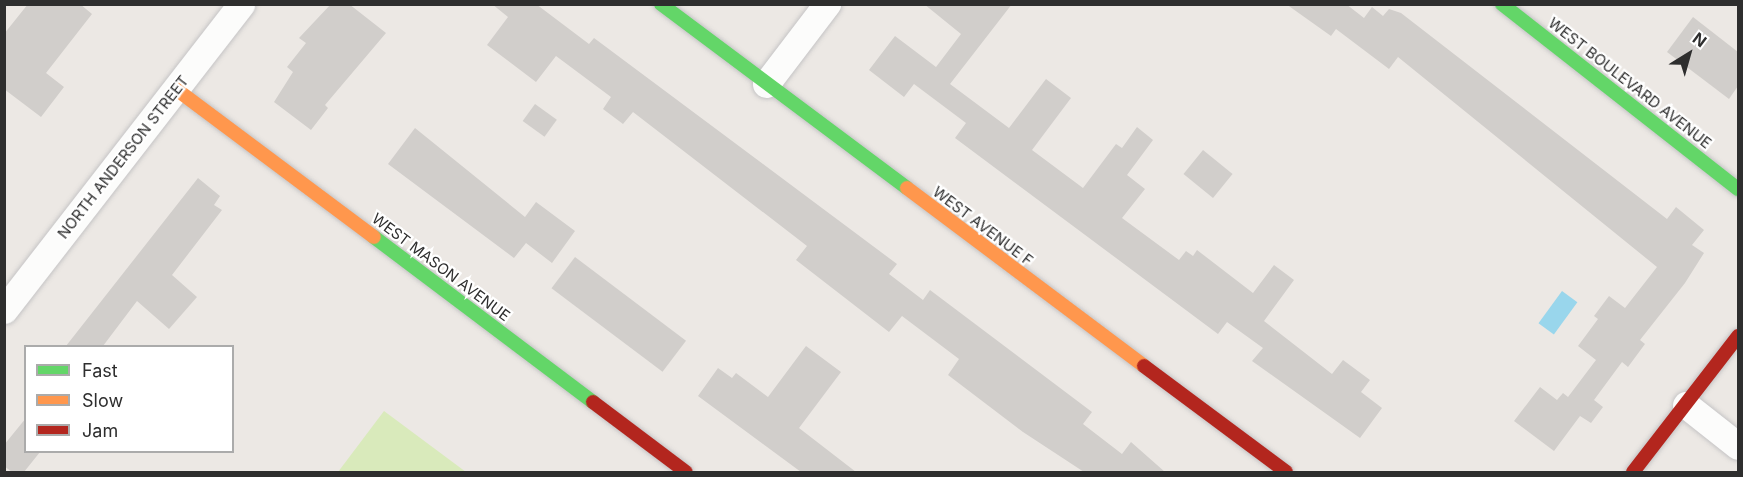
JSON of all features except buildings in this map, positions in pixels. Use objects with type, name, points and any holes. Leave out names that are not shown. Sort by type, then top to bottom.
[{"type":"street","name":"NORTH ANDERSON STREET","points":[[4,310],[241,4]]},
{"type":"street","name":"WEST AVENUE F","points":[[661,4],[1286,472]]},
{"type":"street","points":[[766,84],[828,4]]},
{"type":"street","name":"WEST BOULEVARD AVENUE","points":[[1502,4],[1738,189]]},
{"type":"street","name":"WEST MASON AVENUE","points":[[176,88],[686,472]]},
{"type":"street","points":[[1633,472],[1738,336]]},
{"type":"street","points":[[1686,405],[1738,446]]},
{"type":"green space","points":[[384,411],[466,472],[338,472]]},
{"type":"water","points":[[1562,291],[1577,302],[1554,335],[1538,323]]},
{"type":"traffic: fast","points":[[661,4],[907,188]]},
{"type":"traffic: fast","points":[[1502,4],[1738,189]]},
{"type":"traffic: fast","points":[[374,237],[593,402]]},
{"type":"traffic: slow","points":[[176,89],[374,237]]},
{"type":"traffic: slow","points":[[907,188],[1144,366]]},
{"type":"traffic: jam","points":[[1633,472],[1738,336]]},
{"type":"traffic: jam","points":[[1144,366],[1286,472]]},
{"type":"traffic: jam","points":[[593,402],[686,472]]}]
